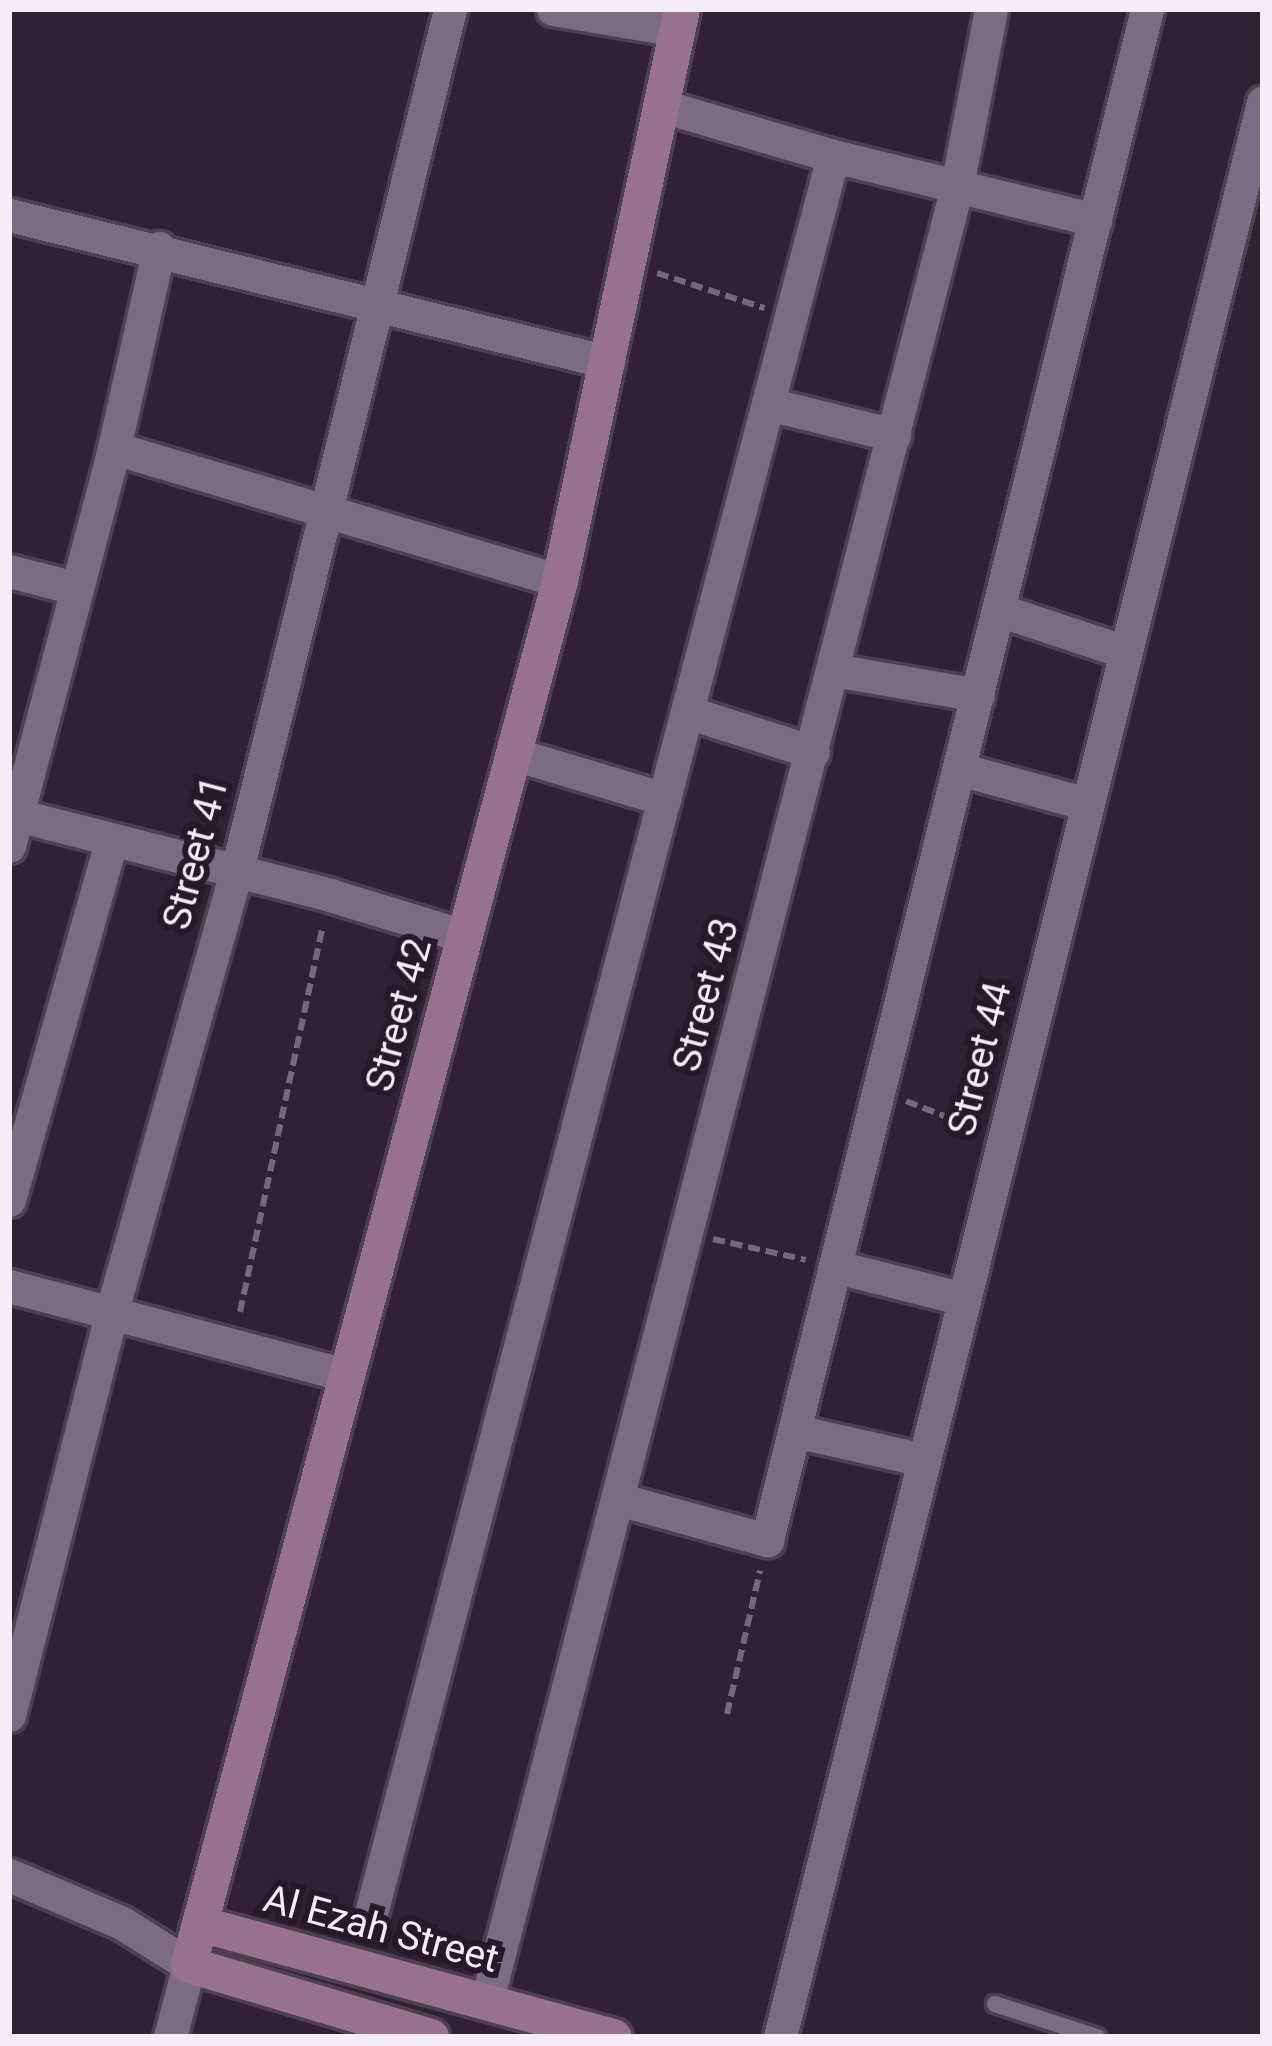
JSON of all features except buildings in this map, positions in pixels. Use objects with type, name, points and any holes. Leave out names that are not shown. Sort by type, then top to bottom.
[{"type":"main road","name":"Street 42","points":[[189,1965],[560,581],[680,20]]},
{"type":"main road","name":"Al Ezah Street","points":[[200,1924],[614,2037]]},
{"type":"main road","name":"Al Ezah Street","points":[[189,1965],[431,2037]]},
{"type":"street","name":"Street 41","points":[[9,1715],[111,1314],[237,871],[450,9]]},
{"type":"street","points":[[553,9],[680,20]]},
{"type":"street","name":"Street 43","points":[[487,2000],[814,752],[957,186],[992,9]]},
{"type":"street","points":[[618,1499],[767,1540],[1147,9]]},
{"type":"street","name":"Street 44","points":[[780,2037],[1125,652],[1256,157],[1263,102]]},
{"type":"street","points":[[662,106],[833,157],[1095,220]]},
{"type":"street","points":[[370,1917],[833,157]]},
{"type":"street","points":[[9,215],[159,248],[608,362]]},
{"type":"street","points":[[159,248],[114,448],[12,825],[112,839],[330,895],[464,936]]},
{"type":"street","points":[[768,404],[894,435]]},
{"type":"street","points":[[114,448],[560,581]]},
{"type":"street","points":[[9,572],[75,587]]},
{"type":"street","points":[[999,610],[1125,652]]},
{"type":"street","points":[[834,670],[978,695]]},
{"type":"street","points":[[687,712],[814,752]]},
{"type":"street","points":[[514,754],[664,800]]},
{"type":"street","points":[[959,769],[1087,804]]},
{"type":"street","points":[[9,1200],[112,839]]},
{"type":"street","points":[[837,1267],[964,1299]]},
{"type":"street","points":[[9,1287],[345,1375]]},
{"type":"street","points":[[795,1431],[924,1460]]},
{"type":"street","name":"Al Ezah Street","points":[[9,1875],[122,1923],[189,1965]]},
{"type":"street","name":"Al Ezah Street","points":[[122,1923],[200,1924]]},
{"type":"street","name":"Street 42","points":[[170,2037],[189,1965]]},
{"type":"lane","points":[[995,2004],[1097,2037]]},
{"type":"path","points":[[628,263],[790,317]]},
{"type":"path","points":[[232,1345],[330,895]]},
{"type":"path","points":[[880,1091],[1003,1139]]},
{"type":"path","points":[[686,1233],[837,1267]]},
{"type":"path","points":[[727,1714],[767,1540]]}]
